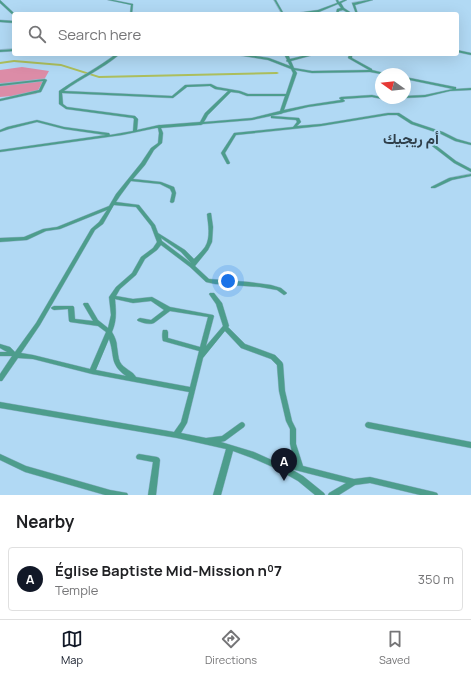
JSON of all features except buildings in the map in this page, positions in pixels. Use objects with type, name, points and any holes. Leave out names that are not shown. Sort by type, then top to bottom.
[{"type":"street","points":[[109,0],[132,5],[131,12]]},
{"type":"street","points":[[275,0],[282,12]]},
{"type":"street","points":[[337,0],[338,4],[348,12]]},
{"type":"street","points":[[311,12],[319,11],[346,0]]},
{"type":"street","points":[[356,12],[353,4],[372,0]]},
{"type":"street","points":[[0,1],[12,13]]},
{"type":"street","points":[[337,12],[338,10],[343,9]]},
{"type":"street","points":[[0,21],[12,22]]},
{"type":"street","points":[[0,51],[12,50]]},
{"type":"street","points":[[459,51],[471,54]]},
{"type":"street","points":[[60,92],[72,82],[107,63],[116,56]]},
{"type":"street","points":[[250,56],[269,59],[291,68],[312,72],[375,72]]},
{"type":"street","points":[[281,113],[295,73],[291,68],[287,56]]},
{"type":"street","points":[[288,61],[307,56]]},
{"type":"street","points":[[350,56],[350,58],[360,65],[375,70]]},
{"type":"street","points":[[411,79],[460,90]]},
{"type":"street","points":[[0,84],[45,80],[40,91],[0,100]]},
{"type":"street","points":[[60,92],[173,97],[186,86],[211,85],[216,88],[240,92],[247,95],[287,95]]},
{"type":"street","points":[[411,97],[471,89]]},
{"type":"street","points":[[201,124],[206,114],[230,91]]},
{"type":"street","points":[[60,92],[61,104],[66,108],[134,117],[136,119],[135,131]]},
{"type":"street","points":[[0,151],[122,134],[159,126],[201,124],[263,117],[308,106],[342,101],[341,98],[375,97]]},
{"type":"street","points":[[228,163],[223,153],[235,134],[321,125],[356,118],[398,114],[416,125],[471,144]]},
{"type":"street","points":[[263,117],[287,117],[298,119],[310,125],[321,125]]},
{"type":"street","points":[[0,131],[37,121],[64,128],[122,134]]},
{"type":"street","points":[[293,128],[300,121]]},
{"type":"street","points":[[0,379],[14,354],[38,324],[94,229],[101,223],[111,205],[143,164],[152,149],[160,143],[162,133],[159,126]]},
{"type":"street","points":[[433,145],[454,162],[471,171]]},
{"type":"street","points":[[433,187],[456,178],[471,175]]},
{"type":"street","points":[[130,180],[167,186],[174,192],[172,202]]},
{"type":"street","points":[[0,240],[25,239],[45,230],[58,228],[111,205],[137,206],[153,226],[160,242],[193,264]]},
{"type":"street","points":[[193,264],[209,244],[212,226],[209,214]]},
{"type":"street","points":[[156,232],[162,238],[183,251],[208,281],[240,282],[278,288],[284,293]]},
{"type":"street","points":[[92,372],[109,332],[114,315],[113,298],[118,288],[134,274],[143,258],[155,249],[160,242]]},
{"type":"street","points":[[200,358],[226,326],[219,303],[212,294]]},
{"type":"street","points":[[113,298],[133,301],[152,299],[169,309],[211,316],[184,423],[176,435]]},
{"type":"street","points":[[86,304],[99,324],[109,332],[114,347],[115,362],[125,372],[138,380]]},
{"type":"street","points":[[54,308],[71,307],[72,321],[99,324]]},
{"type":"street","points":[[140,320],[152,322],[169,309]]},
{"type":"street","points":[[225,328],[243,346],[273,357],[280,364],[282,391],[289,421],[293,429],[293,444],[300,469]]},
{"type":"street","points":[[165,332],[165,339],[202,350]]},
{"type":"street","points":[[0,346],[14,354]]},
{"type":"street","points":[[0,354],[33,356],[92,372],[192,390]]},
{"type":"street","points":[[0,405],[176,435],[230,448],[291,472],[321,495]]},
{"type":"street","points":[[204,442],[223,439],[242,425]]},
{"type":"street","points":[[368,425],[471,445]]},
{"type":"street","points":[[217,495],[230,448]]},
{"type":"street","points":[[0,457],[25,469],[110,493],[124,495]]},
{"type":"street","points":[[139,457],[157,460],[152,495]]},
{"type":"street","points":[[261,459],[354,482],[370,480],[434,495]]},
{"type":"street","points":[[332,495],[354,482]]},
{"type":"shaded area","points":[[22,67],[49,71],[36,94],[0,97],[0,70]]},
{"type":"waterway","points":[[0,63],[14,61],[61,65],[99,77],[277,73]]},
{"type":"place","name":"Église Baptiste Mid-Mission n⁰7","points":[[284,481]]},
{"type":"district","name":"أم ريجيك","points":[[411,139]]}]
